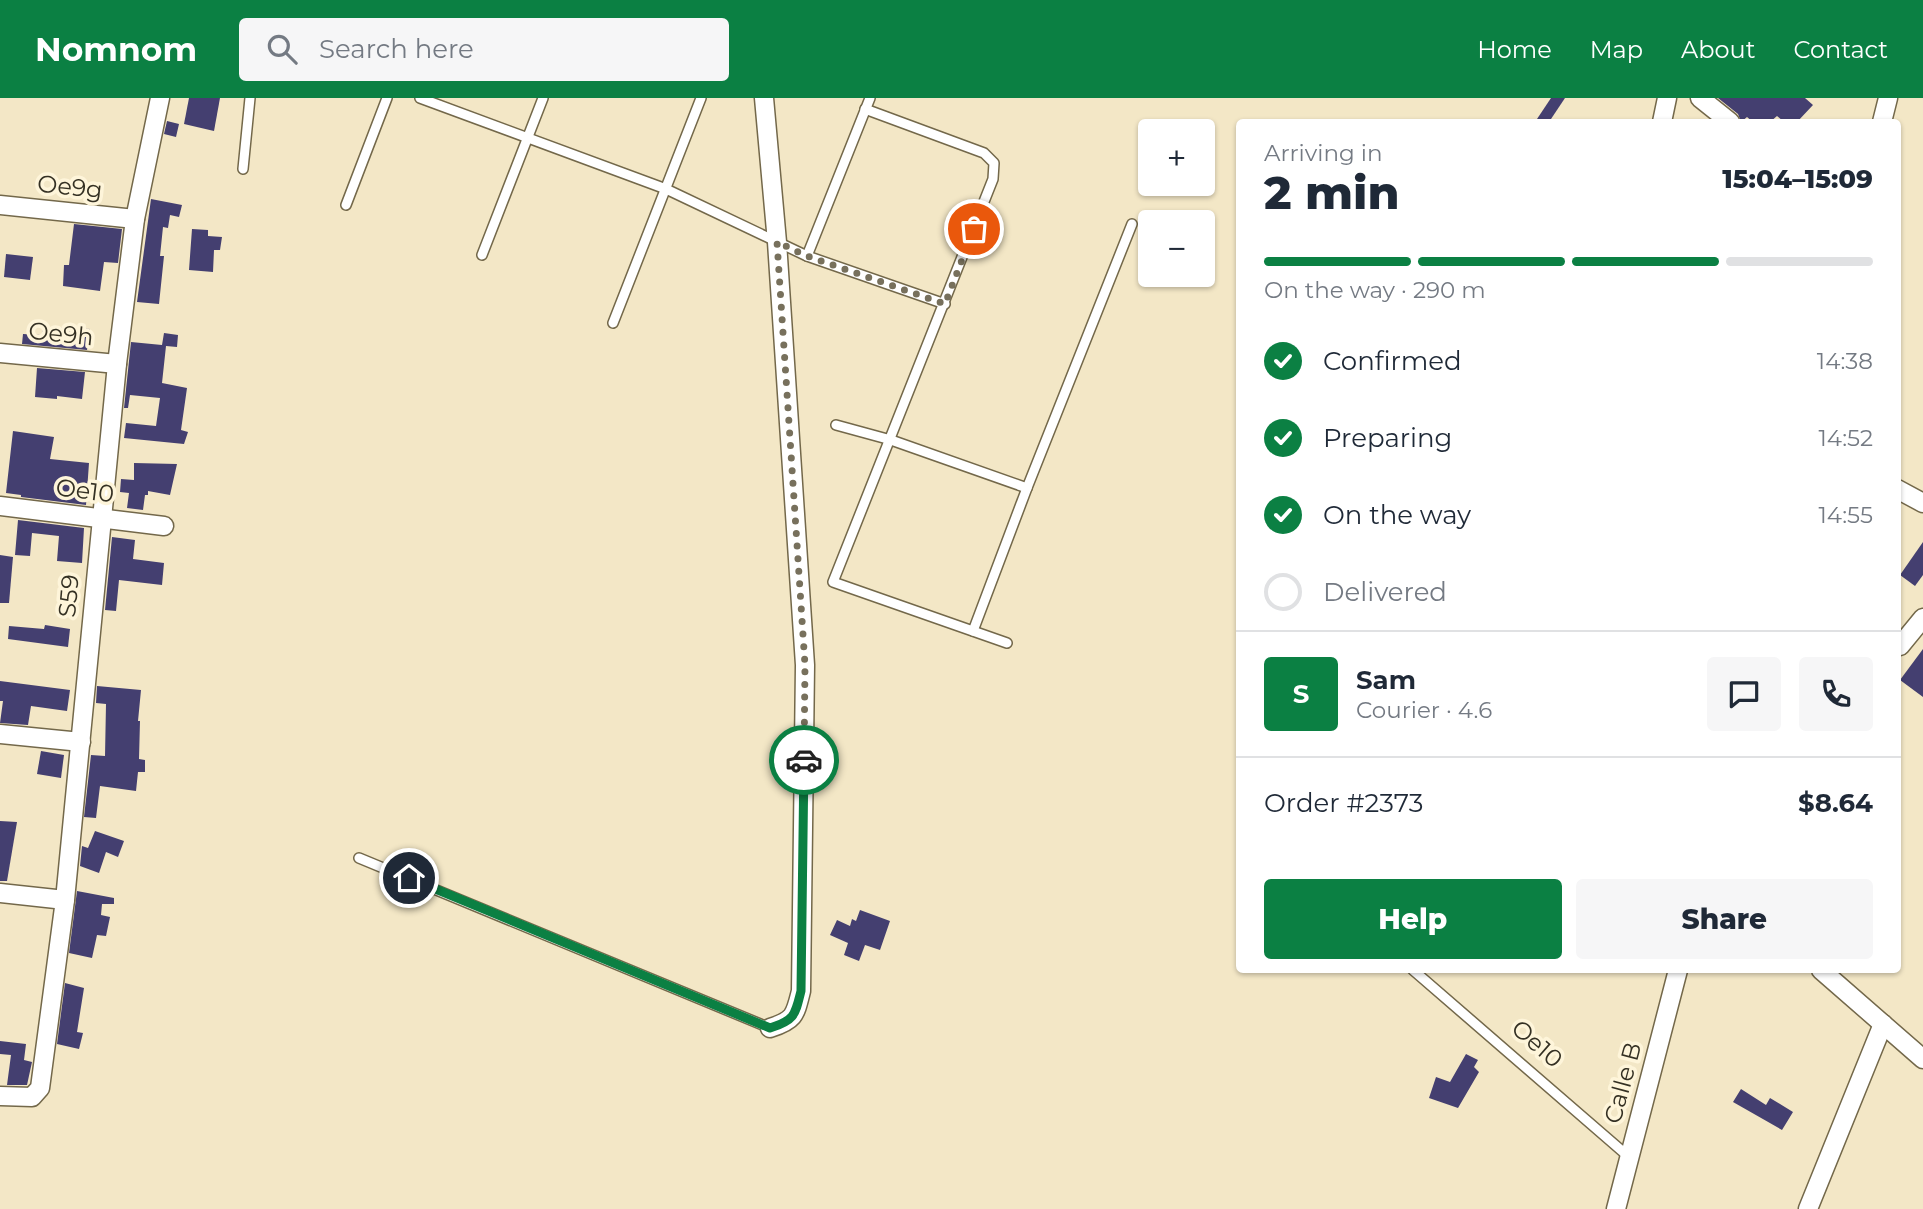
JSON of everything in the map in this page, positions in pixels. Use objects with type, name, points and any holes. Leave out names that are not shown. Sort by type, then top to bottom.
[{"type":"street","name":"S59","points":[[0,1096],[32,1097],[40,1088],[65,900],[117,364],[135,219],[160,98]]},
{"type":"street","points":[[764,98],[777,242],[805,665],[801,991],[796,1013],[787,1023],[770,1028]]},
{"type":"street","points":[[1663,119],[1667,98]]},
{"type":"street","points":[[1700,98],[1726,119]]},
{"type":"street","points":[[1883,119],[1888,98]]},
{"type":"street","name":"Oe9g","points":[[0,205],[135,219]]},
{"type":"street","name":"Oe9h","points":[[0,352],[117,364]]},
{"type":"street","points":[[1901,491],[1923,503]]},
{"type":"street","name":"Oe10","points":[[0,506],[164,526]]},
{"type":"street","points":[[1901,645],[1923,618]]},
{"type":"street","points":[[0,734],[80,742]]},
{"type":"street","points":[[0,893],[65,900]]},
{"type":"street","name":"Calle B","points":[[1616,1209],[1677,973]]},
{"type":"street","points":[[1824,973],[1923,1059]]},
{"type":"street","points":[[1808,1209],[1883,1024]]},
{"type":"lane","points":[[243,169],[250,98]]},
{"type":"lane","points":[[346,205],[387,98]]},
{"type":"lane","points":[[420,98],[666,189],[807,256],[945,304]]},
{"type":"lane","points":[[482,255],[543,98]]},
{"type":"lane","points":[[614,323],[701,98]]},
{"type":"lane","points":[[807,256],[870,98]]},
{"type":"lane","points":[[865,109],[984,153],[994,163],[993,179],[833,582],[1007,643]]},
{"type":"lane","points":[[973,631],[1132,224]]},
{"type":"lane","points":[[836,425],[891,440],[1027,488]]},
{"type":"lane","points":[[359,858],[770,1028]]},
{"type":"lane","name":"Oe10","points":[[1416,973],[1629,1157]]},
{"type":"building","points":[[189,98],[220,98],[214,131],[184,124]]},
{"type":"building","points":[[1551,98],[1565,98],[1551,119],[1537,119]]},
{"type":"building","points":[[1718,98],[1805,98],[1813,105],[1800,119],[1780,119],[1777,116],[1774,119],[1740,119],[1738,114]]},
{"type":"building","points":[[167,121],[179,124],[176,137],[164,134]]},
{"type":"building","points":[[151,199],[182,205],[179,217],[170,215],[168,228],[163,227],[160,256],[164,256],[159,304],[137,302]]},
{"type":"building","points":[[74,224],[122,229],[118,263],[104,262],[100,291],[63,286],[64,265],[69,265]]},
{"type":"building","points":[[192,229],[208,230],[208,236],[222,237],[220,250],[214,250],[213,272],[189,270]]},
{"type":"building","points":[[6,254],[33,257],[30,280],[4,277]]},
{"type":"building","points":[[42,329],[90,329],[87,350],[22,344],[23,334],[42,335]]},
{"type":"building","points":[[164,333],[178,335],[177,347],[166,346],[162,383],[187,388],[181,430],[188,432],[184,444],[124,438],[126,423],[156,426],[160,398],[130,395],[128,408],[124,408],[131,342],[162,345]]},
{"type":"building","points":[[37,368],[85,372],[82,399],[35,397]]},
{"type":"building","points":[[13,431],[54,437],[50,459],[89,463],[86,505],[6,493]]},
{"type":"building","points":[[134,463],[177,464],[170,495],[148,491],[143,510],[127,508],[129,493],[120,492],[121,479],[134,480]]},
{"type":"building","points":[[18,520],[84,528],[82,563],[57,561],[59,536],[32,533],[30,556],[15,555]]},
{"type":"building","points":[[112,537],[135,540],[133,559],[164,563],[162,585],[119,580],[116,611],[105,610]]},
{"type":"building","points":[[1923,542],[1923,575],[1915,586],[1901,574]]},
{"type":"building","points":[[0,555],[13,557],[9,603],[0,603]]},
{"type":"building","points":[[45,625],[70,629],[68,647],[8,639],[9,626],[44,629]]},
{"type":"building","points":[[1923,649],[1923,697],[1901,679]]},
{"type":"building","points":[[0,681],[70,690],[67,711],[31,706],[28,725],[0,723],[3,701],[0,701]]},
{"type":"building","points":[[97,686],[141,690],[138,721],[139,759],[145,760],[145,772],[138,772],[136,791],[100,786],[96,818],[84,817],[91,755],[105,756],[106,704],[96,703]]},
{"type":"building","points":[[41,751],[64,755],[61,778],[37,774]]},
{"type":"building","points":[[0,821],[17,822],[7,881],[0,881]]},
{"type":"building","points":[[95,831],[124,841],[118,857],[106,852],[99,873],[80,866],[82,846],[88,848]]},
{"type":"building","points":[[77,891],[114,898],[114,904],[102,904],[101,915],[110,917],[106,936],[97,935],[92,958],[69,953]]},
{"type":"building","points":[[860,910],[890,921],[880,950],[865,945],[859,961],[844,955],[848,943],[830,935],[837,920],[850,926],[852,919],[856,921]]},
{"type":"building","points":[[65,983],[84,988],[77,1032],[83,1033],[79,1049],[57,1044]]},
{"type":"building","points":[[0,1041],[26,1044],[24,1060],[32,1062],[27,1085],[7,1085],[11,1055],[0,1054]]},
{"type":"building","points":[[1466,1054],[1478,1060],[1474,1067],[1479,1072],[1458,1108],[1429,1098],[1436,1077],[1450,1082]]},
{"type":"building","points":[[1741,1089],[1766,1105],[1770,1098],[1793,1112],[1782,1130],[1733,1102]]},
{"type":"way so far","points":[[804,760],[805,665],[777,242],[807,256],[945,304],[974,229]]},
{"type":"route","points":[[409,878],[770,1028],[787,1023],[796,1013],[801,991],[804,760]]}]
